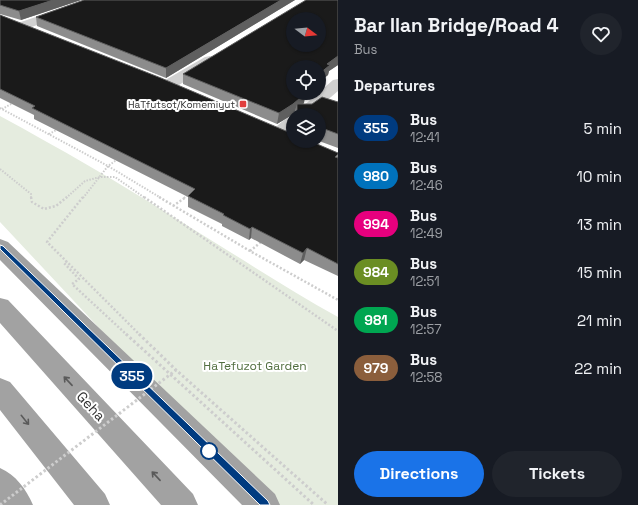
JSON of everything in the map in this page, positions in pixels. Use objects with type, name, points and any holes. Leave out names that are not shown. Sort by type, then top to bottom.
[{"type":"highway","points":[[0,240],[35,282]]},
{"type":"highway","points":[[0,248],[264,505]]},
{"type":"highway","name":"Geha","points":[[0,307],[182,505]]},
{"type":"highway","points":[[0,390],[94,505]]},
{"type":"highway","points":[[0,483],[17,505]]},
{"type":"street","points":[[43,34],[17,25],[97,0]]},
{"type":"street","points":[[189,94],[162,83],[221,53]]},
{"type":"street","points":[[309,108],[338,83]]},
{"type":"street","points":[[264,125],[286,135]]},
{"type":"path","points":[[1,108],[16,101]]},
{"type":"path","points":[[1,108],[48,135],[108,166],[250,251],[338,300]]},
{"type":"path","points":[[48,135],[62,126]]},
{"type":"path","points":[[121,157],[108,166],[47,242],[176,370],[328,505]]},
{"type":"path","points":[[0,168],[31,194],[32,202],[44,209],[56,206],[85,181],[100,177],[115,177],[338,331]]},
{"type":"path","points":[[173,206],[192,192]]},
{"type":"path","points":[[250,251],[262,241]]},
{"type":"path","points":[[67,261],[64,263],[79,279],[72,284],[314,505]]},
{"type":"path","points":[[0,505],[176,370]]},
{"type":"green space","name":"HaTefuzot Garden","points":[[0,116],[110,178],[276,281],[338,317],[338,505],[278,505],[116,346],[0,222]]},
{"type":"building","points":[[0,0],[53,0],[19,11],[0,5]]},
{"type":"building","points":[[84,0],[281,0],[166,68],[36,17]]},
{"type":"building","points":[[306,0],[338,0],[338,56],[327,64],[330,65],[326,68],[326,60],[286,60],[286,100],[298,100],[279,113],[183,74],[286,12],[286,52],[326,52],[326,12],[286,12]]},
{"type":"building","points":[[0,15],[161,78],[286,131],[286,148],[326,148],[338,153],[335,157],[338,158],[338,264],[307,248],[303,253],[252,227],[250,229],[188,196],[195,189],[32,108],[35,106],[0,89]]},
{"type":"building","points":[[326,98],[338,102],[338,134],[326,130],[326,108],[297,108],[297,104],[312,104],[318,100],[326,100]]},
{"type":"bus line","name":"355","points":[[0,247],[264,505]]},
{"type":"place","name":"HaTfutsot/Komemiyut","points":[[243,104]]}]
